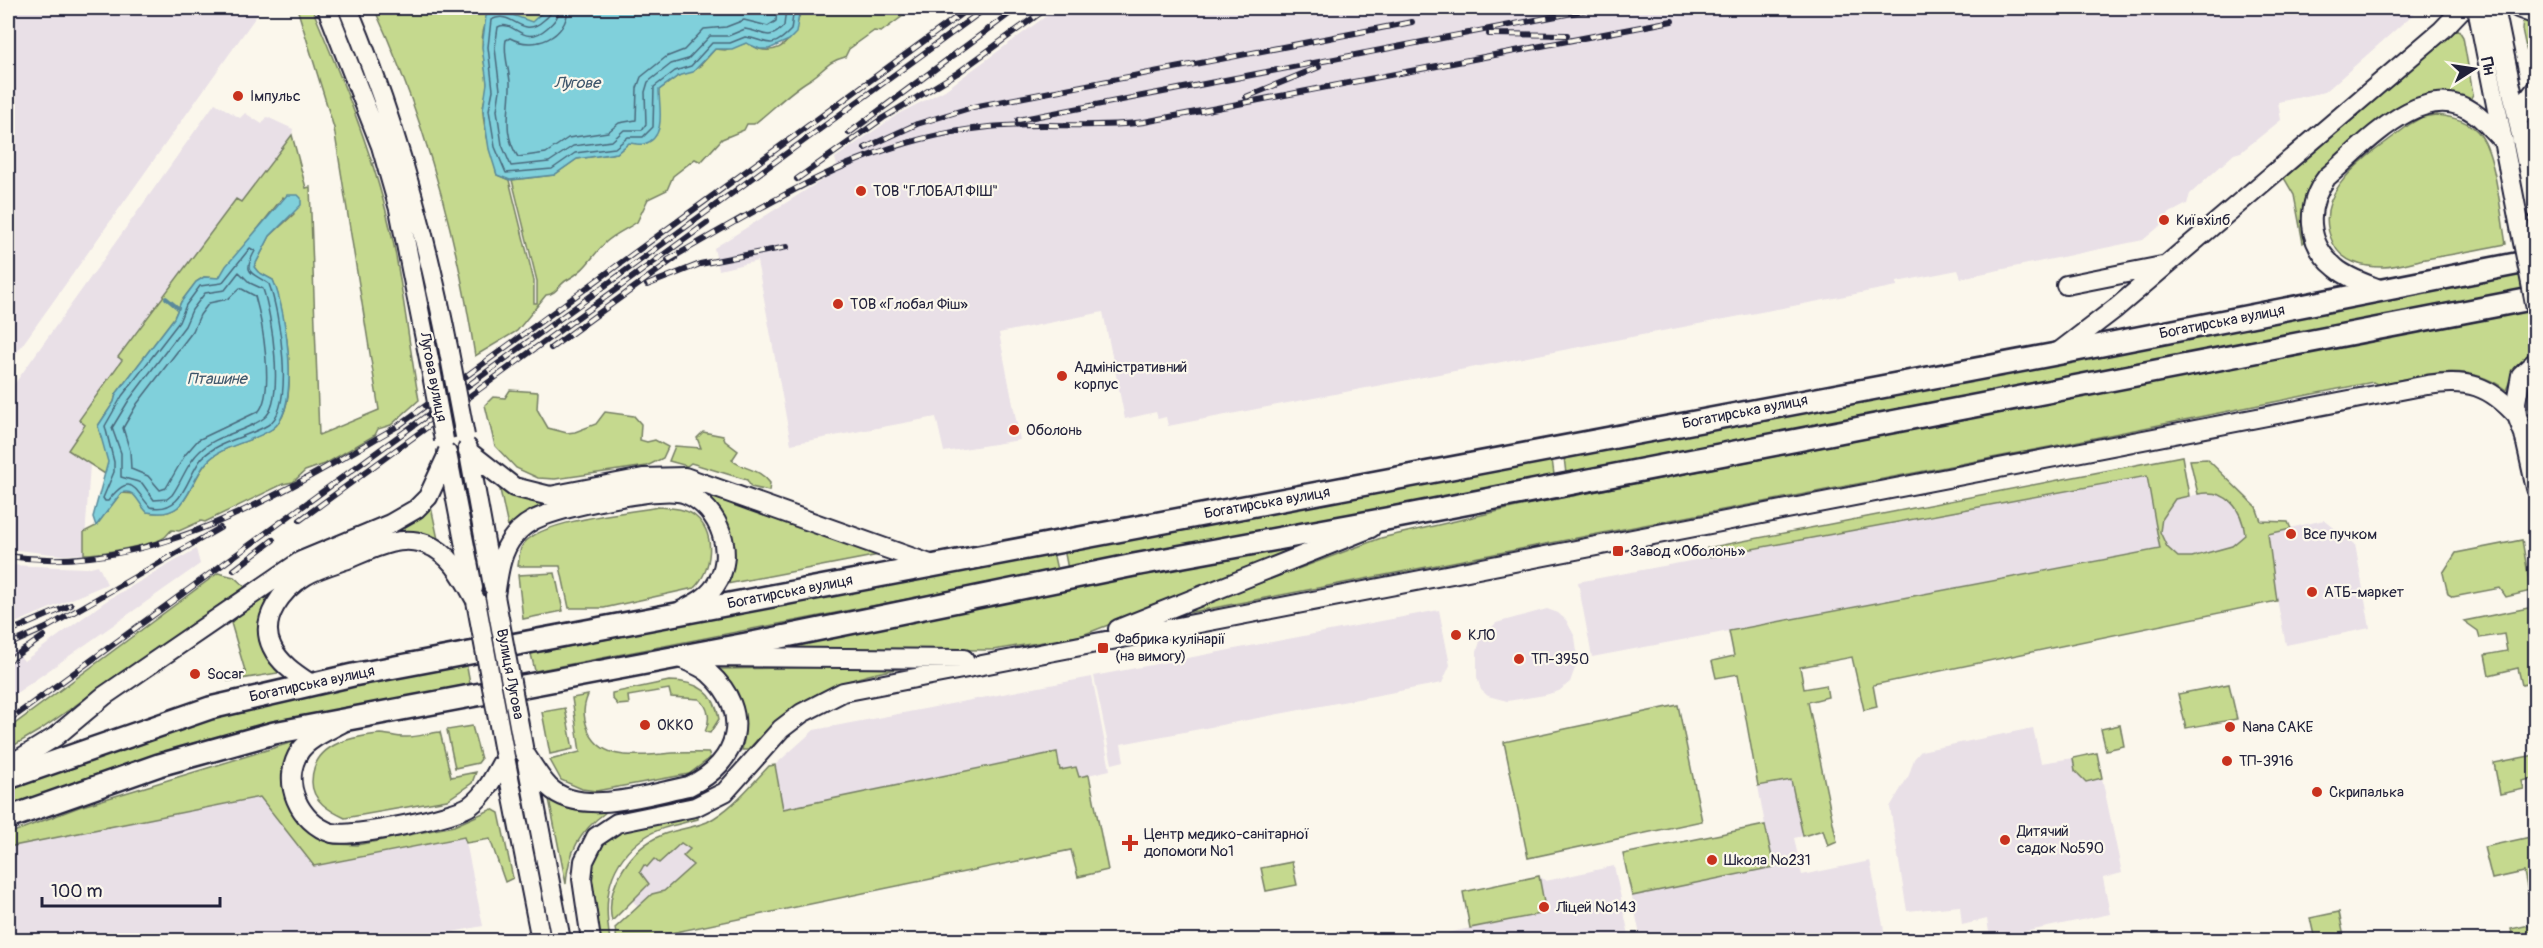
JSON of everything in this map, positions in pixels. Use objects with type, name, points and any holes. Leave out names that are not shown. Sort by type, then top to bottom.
[{"type":"main road","name":"Лугова вулиця","points":[[327,8],[381,146],[399,209],[541,940]]},
{"type":"main road","name":"Лугова вулиця","points":[[348,8],[375,72],[414,194],[449,352],[495,596]]},
{"type":"main road","points":[[2056,354],[2164,266],[2442,30],[2463,8]]},
{"type":"main road","points":[[2477,8],[2535,309]]},
{"type":"main road","points":[[2494,8],[2519,119],[2535,209]]},
{"type":"main road","points":[[2518,8],[2535,15]]},
{"type":"main road","points":[[2519,119],[2523,106],[2535,89]]},
{"type":"main road","points":[[2382,290],[2337,269],[2322,255],[2314,240],[2312,206],[2327,177],[2403,113],[2434,102],[2455,103],[2474,112],[2504,142]]},
{"type":"main road","name":"Богатирська вулиця","points":[[8,778],[210,708],[311,684],[671,614],[2056,354],[2535,260]]},
{"type":"main road","points":[[2066,285],[2164,266]]},
{"type":"main road","points":[[8,818],[74,792],[236,742],[1123,567],[1397,517],[2535,298]]},
{"type":"main road","points":[[2517,416],[2517,388],[2521,375],[2535,361]]},
{"type":"main road","points":[[591,940],[582,879],[590,847],[605,830],[630,819],[695,807],[725,792],[781,729],[822,701],[871,685],[1686,531],[2427,385],[2460,382],[2474,384],[2502,399],[2517,416],[2524,434],[2535,489]]},
{"type":"main road","points":[[467,443],[514,487],[531,494],[550,496],[643,478],[685,477],[933,565]]},
{"type":"main road","points":[[8,766],[55,737],[104,696],[301,561],[390,524],[416,509],[428,497],[446,448]]},
{"type":"main road","points":[[495,596],[504,555],[512,538],[522,527],[562,510],[659,491],[676,491],[689,495],[707,508],[717,519],[723,550],[722,569],[715,586],[698,602],[671,614]]},
{"type":"main road","points":[[1078,645],[1397,517]]},
{"type":"main road","points":[[311,684],[282,662],[271,646],[268,628],[280,596],[307,575],[384,544],[407,540],[426,544],[442,553],[463,577],[476,601]]},
{"type":"main road","name":"Вулиця Лугова","points":[[495,596],[561,940]]},
{"type":"main road","points":[[675,656],[1004,659]]},
{"type":"main road","points":[[525,752],[537,773],[556,792],[577,800],[596,803],[689,786],[704,779],[718,768],[729,753],[736,732],[736,720],[723,689],[708,672],[675,656]]},
{"type":"main road","points":[[348,719],[309,741],[299,752],[292,773],[292,789],[297,804],[310,822],[334,833],[368,832],[470,807],[484,794],[505,757]]},
{"type":"shaded area","points":[[8,8],[262,8],[8,365]]},
{"type":"shaded area","points":[[1057,8],[2419,9],[2325,92],[2278,102],[2281,120],[2241,152],[2234,154],[2190,194],[2187,204],[2168,214],[2169,224],[2160,226],[2143,240],[1961,278],[1958,270],[1897,282],[1897,286],[1168,426],[1166,417],[1158,419],[1156,412],[1125,419],[1103,312],[999,333],[1020,440],[944,452],[936,417],[791,444],[757,261],[719,270],[714,248],[838,170],[835,158],[898,114],[945,90]]},
{"type":"shaded area","points":[[215,103],[240,118],[245,113],[262,124],[267,117],[293,129],[292,135],[241,202],[236,199],[118,357],[122,360],[80,420],[85,425],[68,450],[90,464],[84,554],[61,555],[8,549],[8,393]]},
{"type":"shaded area","points":[[2146,475],[2160,549],[1592,657],[1578,582]]},
{"type":"shaded area","points":[[2209,492],[2219,495],[2236,506],[2243,517],[2245,535],[2232,546],[2192,557],[2178,557],[2167,547],[2160,532],[2162,518],[2175,499]]},
{"type":"shaded area","points":[[2324,520],[2355,544],[2370,628],[2286,645],[2264,534]]},
{"type":"shaded area","points":[[196,549],[200,564],[8,699],[8,651],[16,651],[24,661],[106,601]]},
{"type":"shaded area","points":[[8,565],[87,568],[98,565],[107,584],[8,626]]},
{"type":"shaded area","points":[[1547,609],[1558,613],[1566,620],[1575,637],[1578,660],[1570,682],[1559,691],[1545,695],[1507,701],[1488,696],[1481,690],[1477,677],[1477,651],[1481,638],[1496,623]]},
{"type":"shaded area","points":[[1439,610],[1450,665],[1442,683],[1121,744],[1124,761],[1112,764],[1094,676]]},
{"type":"shaded area","points":[[1092,677],[1110,770],[1079,777],[1060,770],[1056,752],[782,809],[775,765],[814,730]]},
{"type":"shaded area","name":"Дитячий садок №590","points":[[2033,728],[2041,763],[2073,758],[2075,771],[2086,782],[2102,778],[2122,873],[2103,878],[2110,914],[1990,939],[1987,919],[1962,925],[1960,906],[1907,911],[1890,807],[1909,775],[1914,759],[1921,751]]},
{"type":"shaded area","name":"Школа №231","points":[[1791,780],[1803,836],[1794,838],[1802,875],[1870,861],[1886,940],[1641,940],[1623,854],[1765,825],[1758,786]]},
{"type":"shaded area","points":[[260,797],[314,866],[465,837],[483,926],[411,940],[8,940],[8,847]]},
{"type":"shaded area","points":[[720,838],[653,911],[638,907],[622,888],[646,846]]},
{"type":"shaded area","name":"Ліцей №143","points":[[1614,866],[1630,940],[1449,940],[1448,933],[1470,928],[1463,892],[1539,876],[1546,881]]},
{"type":"green space","points":[[297,8],[312,8],[347,94],[378,181],[397,261],[419,400],[391,425],[378,429],[375,435],[325,464],[305,471],[293,482],[283,484],[205,522],[201,521],[179,531],[172,530],[166,536],[151,543],[84,554],[84,532],[96,526],[121,493],[135,494],[147,512],[172,511],[186,499],[200,471],[213,456],[272,429],[281,418],[287,402],[289,381],[286,335],[273,280],[258,272],[254,267],[270,236],[294,214],[283,197],[219,278],[204,277],[196,282],[181,302],[174,318],[116,394],[114,402],[98,426],[109,462],[105,474],[68,450],[85,425],[79,420],[122,360],[118,357],[236,199],[241,202],[292,135],[306,188],[310,187],[319,435],[379,410],[334,128]]},
{"type":"green space","points":[[374,8],[547,8],[533,22],[494,11],[488,19],[482,36],[487,86],[483,110],[485,127],[497,175],[509,180],[534,281],[534,303],[537,303],[537,281],[512,180],[554,175],[577,159],[617,153],[629,143],[643,144],[659,90],[678,76],[700,66],[715,49],[725,50],[746,43],[768,50],[784,45],[794,32],[800,8],[914,8],[881,32],[874,31],[849,49],[845,57],[829,64],[754,124],[747,124],[744,130],[722,139],[701,162],[695,159],[673,176],[667,190],[648,199],[637,222],[610,239],[579,272],[553,293],[546,295],[517,331],[475,356],[459,267],[437,178],[408,92]]},
{"type":"green space","points":[[2523,18],[2535,22],[2535,75],[2532,77],[2522,29]]},
{"type":"green space","points":[[2458,29],[2463,37],[2473,94],[2469,102],[2412,100],[2400,107],[2314,183],[2307,240],[2303,243],[2294,195],[2284,178]]},
{"type":"green space","points":[[2436,115],[2467,123],[2481,136],[2491,158],[2506,244],[2388,267],[2368,266],[2348,259],[2337,250],[2327,224],[2329,206],[2336,189],[2363,160],[2410,124],[2422,117]]},
{"type":"green space","points":[[2535,268],[2535,287],[1566,474],[1564,457]]},
{"type":"green space","points":[[2535,308],[2535,355],[2513,374],[2506,390],[2476,375],[2444,372],[2379,385],[2373,382],[2049,447],[1172,616],[1381,538],[1521,506]]},
{"type":"green space","points":[[510,390],[538,392],[537,409],[548,428],[567,433],[575,432],[596,424],[605,412],[634,416],[641,424],[640,440],[647,442],[655,440],[668,447],[663,458],[647,466],[555,479],[538,478],[516,468],[495,446],[485,405],[493,397],[505,398]]},
{"type":"green space","points":[[703,432],[723,436],[725,441],[738,451],[732,460],[766,478],[770,483],[769,491],[751,487],[747,480],[691,463],[687,466],[669,461],[675,446],[701,448],[697,438]]},
{"type":"green space","points":[[2182,456],[2189,496],[2175,499],[2162,518],[2160,532],[2167,547],[2178,557],[2192,557],[2232,546],[2245,535],[2240,516],[2231,502],[2217,494],[2198,494],[2190,460],[2207,459],[2256,507],[2261,521],[2288,522],[2291,529],[2268,534],[2277,601],[1873,685],[1877,707],[1864,710],[1852,657],[1800,667],[1804,689],[1826,685],[1828,697],[1808,702],[1837,842],[1828,846],[1823,830],[1803,836],[1791,780],[1758,786],[1738,674],[1716,678],[1712,661],[1734,656],[1729,631],[2160,549],[2147,476],[1709,557],[1707,548]]},
{"type":"green space","points":[[1552,459],[1554,475],[1551,477],[1068,569],[1064,549]]},
{"type":"green space","points":[[499,485],[544,501],[544,505],[528,511],[508,527]]},
{"type":"green space","points":[[699,489],[879,555],[727,584],[734,557],[731,532],[726,520],[710,498]]},
{"type":"green space","points":[[430,502],[439,544],[425,536],[394,528]]},
{"type":"green space","points":[[658,507],[691,513],[707,532],[708,562],[705,572],[694,588],[604,608],[569,608],[560,566],[518,566],[521,548],[529,538],[543,531],[583,519]]},
{"type":"green space","points":[[2522,540],[2531,591],[2506,597],[2500,588],[2453,597],[2448,594],[2443,573],[2456,553]]},
{"type":"green space","points":[[1324,541],[1080,636],[993,650],[758,649]]},
{"type":"green space","points":[[1053,552],[1057,570],[535,671],[531,654]]},
{"type":"green space","points":[[218,573],[234,577],[245,587],[40,730],[8,749],[8,729]]},
{"type":"green space","points":[[555,573],[563,611],[523,619],[518,575]]},
{"type":"green space","points":[[274,586],[262,611],[261,621],[266,639],[284,672],[228,681],[228,679],[246,674],[231,623],[244,607]]},
{"type":"green space","points":[[2533,607],[2536,609],[2535,682],[2522,685],[2518,668],[2489,675],[2485,655],[2507,651],[2504,634],[2480,638],[2478,631],[2464,621]]},
{"type":"green space","points":[[466,662],[470,684],[254,728],[8,810],[8,787],[152,737],[248,709]]},
{"type":"green space","points":[[903,666],[903,668],[858,678],[817,694],[781,718],[748,750],[742,750],[745,728],[742,706],[733,686],[718,669]]},
{"type":"green space","points":[[669,681],[695,686],[713,701],[719,719],[710,733],[705,732],[708,714],[699,699],[671,697],[669,689],[628,696],[629,704],[618,705],[612,698],[612,693]]},
{"type":"green space","points":[[2229,684],[2237,719],[2186,728],[2178,694]]},
{"type":"green space","points":[[588,695],[584,711],[587,727],[592,738],[608,751],[629,755],[709,753],[710,758],[689,774],[596,791],[582,789],[561,780],[550,760],[580,752],[572,698]]},
{"type":"green space","points":[[1678,705],[1702,821],[1528,858],[1504,742]]},
{"type":"green space","points":[[565,708],[573,749],[550,754],[542,712]]},
{"type":"green space","points":[[2120,725],[2124,746],[2106,750],[2101,729]]},
{"type":"green space","points":[[472,726],[481,759],[478,763],[455,768],[447,730]]},
{"type":"green space","points":[[440,732],[451,777],[476,772],[472,783],[447,800],[345,818],[328,809],[315,795],[312,782],[314,769],[318,759],[334,745],[368,735],[411,737]]},
{"type":"green space","points":[[300,740],[288,755],[315,833],[337,844],[357,845],[454,826],[492,809],[499,813],[513,878],[505,882],[490,839],[466,843],[464,837],[314,866],[260,797],[8,847],[8,834],[79,807]]},
{"type":"green space","points":[[1057,752],[1060,770],[1076,767],[1079,777],[1089,775],[1108,870],[1078,877],[1071,850],[666,934],[666,940],[617,940],[615,928],[652,894],[664,891],[693,865],[683,856],[690,849],[681,843],[659,863],[654,859],[647,867],[644,865],[640,872],[649,884],[612,921],[612,895],[616,882],[631,859],[640,849],[662,835],[702,824],[725,811],[769,766],[775,765],[783,809]]},
{"type":"green space","points":[[2097,753],[2102,778],[2086,782],[2075,771],[2073,758]]},
{"type":"green space","points":[[2535,755],[2535,778],[2522,781],[2524,789],[2500,794],[2494,763]]},
{"type":"green space","points":[[549,799],[562,807],[576,811],[606,812],[589,827],[577,843],[569,862],[566,884]]},
{"type":"green space","points":[[698,815],[698,819],[663,828],[645,837],[623,858],[615,870],[608,896],[610,940],[598,940],[590,877],[594,857],[603,843],[617,834],[638,827]]},
{"type":"green space","points":[[1765,825],[1774,867],[1632,896],[1623,854]]},
{"type":"green space","points":[[2535,836],[2535,932],[2513,937],[2511,929],[2534,924],[2524,872],[2492,879],[2484,847]]},
{"type":"green space","points":[[1292,862],[1297,885],[1266,891],[1261,868]]},
{"type":"green space","points":[[1539,876],[1546,913],[1470,928],[1463,892]]},
{"type":"green space","points":[[2339,912],[2344,937],[2315,940],[2310,918]]},
{"type":"water","name":"Лугове","points":[[547,8],[800,8],[796,33],[789,40],[769,49],[760,49],[746,43],[732,49],[715,49],[693,72],[678,76],[659,90],[659,128],[651,141],[642,144],[629,143],[617,153],[577,159],[554,175],[510,180],[497,175],[489,149],[483,110],[487,83],[482,47],[486,16],[489,12],[504,12],[532,22]]},
{"type":"water","name":"Пташине","points":[[287,195],[298,195],[301,198],[301,205],[270,236],[254,267],[258,272],[273,280],[283,313],[289,358],[289,381],[287,401],[281,418],[272,429],[213,456],[200,471],[185,499],[172,511],[147,512],[133,495],[126,492],[121,493],[96,526],[93,517],[108,462],[98,426],[114,402],[116,394],[174,318],[181,302],[196,282],[204,277],[219,278],[226,266]]},
{"type":"waterway","points":[[166,298],[178,308]]},
{"type":"railway","points":[[8,556],[61,559],[113,554],[163,542],[260,503],[353,452],[398,426],[969,8]]},
{"type":"railway","points":[[8,721],[986,8]]},
{"type":"railway","points":[[849,133],[1017,8]]},
{"type":"railway","points":[[797,179],[883,118],[959,72],[1047,8]]},
{"type":"railway","points":[[1018,120],[1598,8]]},
{"type":"railway","points":[[737,221],[828,173],[920,139],[989,127],[1144,122],[1672,21]]},
{"type":"railway","points":[[865,148],[917,124],[973,107],[1412,22]]},
{"type":"railway","points":[[1489,34],[1567,35]]},
{"type":"railway","points":[[1246,97],[1319,67]]},
{"type":"railway","points":[[668,260],[743,217]]},
{"type":"railway","points":[[300,520],[707,223]]},
{"type":"railway","points":[[647,285],[700,264],[787,247]]},
{"type":"railway","points":[[551,348],[675,258]]},
{"type":"railway","points":[[8,645],[46,628],[220,528]]},
{"type":"railway","points":[[234,570],[273,540]]},
{"type":"railway","points":[[8,632],[71,605]]},
{"type":"railway","points":[[8,661],[44,636]]},
{"type":"place","name":"Імпульс","points":[[238,96]]},
{"type":"place","name":"ТОВ \"ГЛОБАЛ ФІШ\"","points":[[861,191]]},
{"type":"place","name":"Київхілб","points":[[2164,220]]},
{"type":"place","name":"ТОВ «Глобал Фіш»","points":[[838,304]]},
{"type":"place","name":"Адміністративний корпус","points":[[1062,376]]},
{"type":"place","name":"Оболонь","points":[[1014,430]]},
{"type":"place","name":"Все пучком","points":[[2291,534]]},
{"type":"place","name":"Завод «Оболонь»","points":[[1618,551]]},
{"type":"place","name":"АТБ-маркет","points":[[2312,592]]},
{"type":"place","name":"КЛО","points":[[1456,635]]},
{"type":"place","name":"Фабрика кулінарії (на вимогу)","points":[[1103,648]]},
{"type":"place","name":"ТП-3950","points":[[1519,659]]},
{"type":"place","name":"Socar","points":[[195,674]]},
{"type":"place","name":"ОККО","points":[[645,725]]},
{"type":"place","name":"Nana CAKE","points":[[2230,727]]},
{"type":"place","name":"ТП-3916","points":[[2227,761]]},
{"type":"place","name":"Скрипалька","points":[[2317,792]]},
{"type":"place","name":"Дитячий садок №590","points":[[2005,840]]},
{"type":"place","name":"Центр медико-санітарної допомоги №1","points":[[1130,843]]},
{"type":"place","name":"Школа №231","points":[[1712,860]]},
{"type":"place","name":"Ліцей №143","points":[[1544,907]]}]
